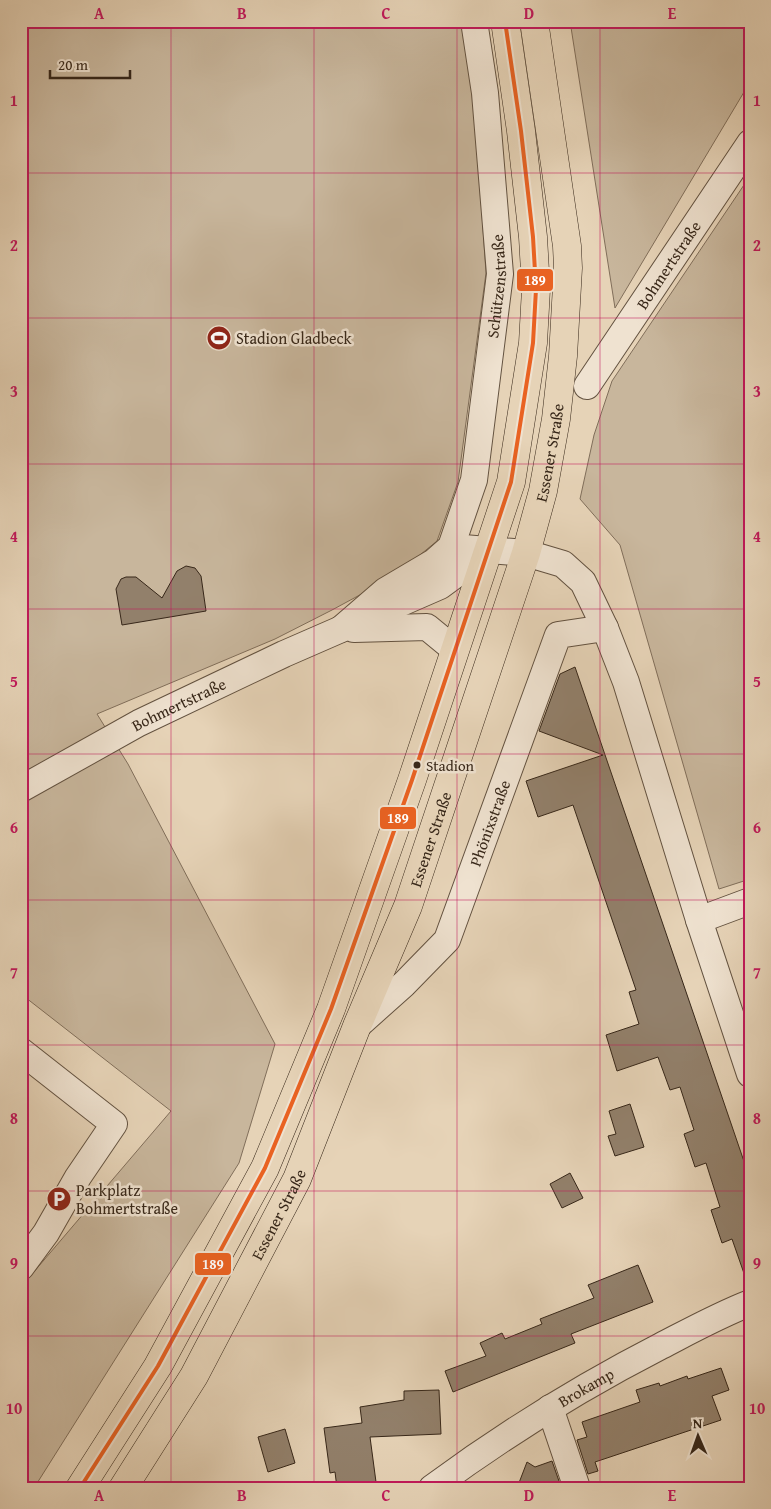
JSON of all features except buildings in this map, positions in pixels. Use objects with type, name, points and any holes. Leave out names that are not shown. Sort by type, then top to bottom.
[{"type":"main road","name":"Essener Straße","points":[[80,1488],[158,1366],[265,1168],[331,1009],[412,780],[511,482],[533,343],[536,289],[533,237],[521,131],[505,21]]},
{"type":"main road","name":"Essener Straße","points":[[123,1488],[194,1376],[293,1188],[357,1026],[408,906],[526,553],[543,491],[556,419],[563,356],[568,268],[534,21]]},
{"type":"street","name":"Schützenstraße","points":[[451,546],[474,480],[500,274],[485,93],[474,21]]},
{"type":"street","name":"Bohmertstraße","points":[[587,386],[750,143]]},
{"type":"street","points":[[451,546],[526,553],[563,564],[583,582],[605,628],[626,682],[699,920],[750,1074]]},
{"type":"street","name":"Bohmertstraße","points":[[341,629],[385,591],[434,562],[451,546]]},
{"type":"street","name":"Bohmertstraße","points":[[21,789],[139,723],[341,629],[440,586],[489,550]]},
{"type":"street","name":"Bohmertstraße","points":[[341,629],[427,627],[455,650]]},
{"type":"street","name":"Phönixstraße","points":[[357,1026],[404,984],[447,940],[558,635],[605,628]]},
{"type":"street","points":[[699,920],[750,901]]},
{"type":"street","points":[[21,1050],[114,1124],[78,1177],[46,1233],[21,1267]]},
{"type":"street","name":"Brokamp","points":[[432,1488],[477,1454],[550,1408],[635,1359],[724,1313],[750,1303]]},
{"type":"street","points":[[550,1408],[577,1488]]},
{"type":"shaded area","points":[[21,21],[469,21],[486,273],[458,482],[437,541],[393,577],[332,610],[275,639],[97,714],[128,764],[275,1044],[239,1163],[34,1488],[21,1488],[21,1287],[171,1111],[21,994]]},
{"type":"shaded area","points":[[570,21],[750,21],[750,82],[615,308]]},
{"type":"shaded area","points":[[750,176],[750,879],[719,889],[620,545],[580,499],[594,435],[612,381]]},
{"type":"transit line","name":"189","points":[[80,1488],[158,1366],[265,1168],[331,1009],[412,780],[511,482],[533,343],[536,289],[533,237],[521,131],[505,21]]},
{"type":"place","name":"Stadion Gladbeck","points":[[219,338]]},
{"type":"place","name":"Stadion","points":[[417,765]]},
{"type":"place","name":"Parkplatz Bohmertstraße","points":[[59,1199]]}]
